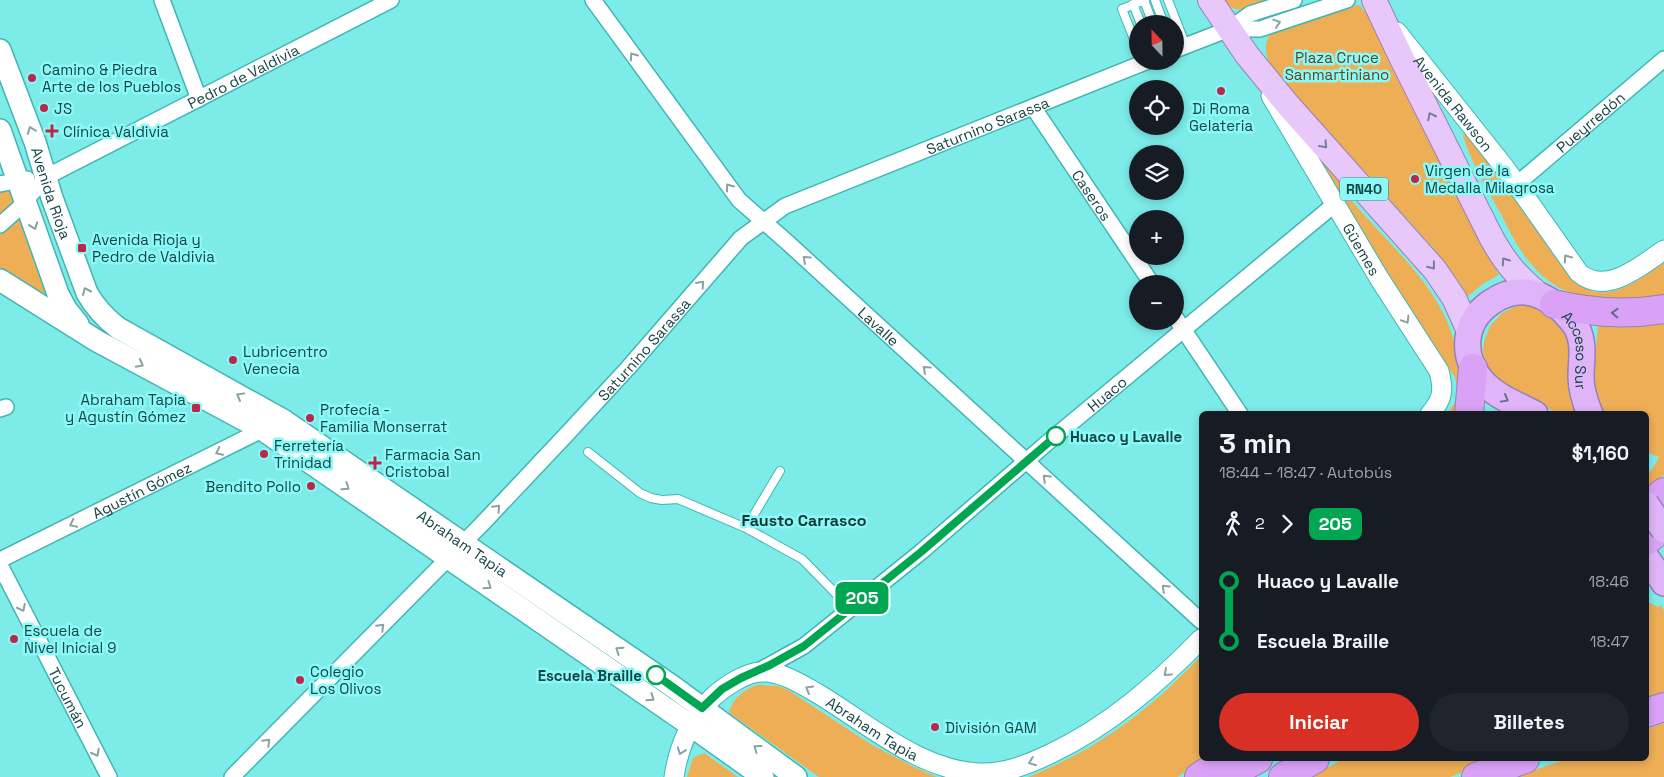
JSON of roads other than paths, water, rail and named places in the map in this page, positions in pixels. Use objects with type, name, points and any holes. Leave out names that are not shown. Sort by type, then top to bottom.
[{"type":"highway","points":[[1469,331],[1479,314],[1496,299],[1524,292],[1575,309],[1628,313],[1664,309]]},
{"type":"highway","name":"Acceso Sur","points":[[1547,300],[1565,313],[1577,329],[1582,352],[1582,388],[1589,411]]},
{"type":"highway","name":"RN40","points":[[1469,331],[1467,350],[1473,368],[1482,381],[1490,389],[1529,411]]},
{"type":"highway","points":[[1469,411],[1473,368]]},
{"type":"highway","points":[[1649,503],[1664,492]]},
{"type":"highway","points":[[1649,509],[1664,529],[1649,539]]},
{"type":"highway","points":[[1649,561],[1664,583]]},
{"type":"highway","points":[[1649,712],[1664,707]]},
{"type":"highway","points":[[1199,777],[1224,761]]},
{"type":"highway","points":[[1224,777],[1254,761]]},
{"type":"highway","points":[[1283,777],[1311,761]]},
{"type":"highway","points":[[1476,777],[1520,761]]},
{"type":"main road","name":"Güemes","points":[[1210,0],[1246,55],[1435,270],[1454,298],[1469,331]]},
{"type":"main road","name":"Avenida Rawson","points":[[1376,4],[1503,259],[1516,276],[1547,300]]},
{"type":"main road","name":"Avenida Rioja","points":[[0,50],[35,142],[86,293],[101,313],[118,328]]},
{"type":"main road","name":"Avenida Rioja","points":[[0,130],[9,182],[25,201],[62,300],[77,324],[97,341]]},
{"type":"main road","points":[[0,280],[97,341]]},
{"type":"main road","name":"Abraham Tapia","points":[[118,328],[283,420],[463,543],[696,717],[763,777]]},
{"type":"main road","name":"Abraham Tapia","points":[[97,341],[263,430],[448,558],[696,717],[796,777]]},
{"type":"street","points":[[162,0],[199,99]]},
{"type":"street","name":"Pedro de Valdivia","points":[[0,225],[18,210],[46,177],[391,0]]},
{"type":"street","name":"Lavalle","points":[[593,0],[739,200],[1199,619]]},
{"type":"street","points":[[1184,44],[1229,29],[1250,14],[1294,0]]},
{"type":"street","points":[[1229,29],[1260,29],[1347,0]]},
{"type":"street","name":"Avenida Rawson","points":[[1376,4],[1490,148],[1579,273],[1592,281],[1606,282],[1629,274],[1664,250]]},
{"type":"street","name":"Güemes","points":[[1246,55],[1380,278],[1439,372],[1442,382],[1441,399],[1432,411]]},
{"type":"street","name":"Pueyrredón","points":[[1517,184],[1664,59]]},
{"type":"street","name":"Saturnino Sarassa","points":[[232,777],[463,543],[628,368],[741,238],[785,206],[1034,107],[1129,65]]},
{"type":"street","name":"Caseros","points":[[1034,107],[1146,275]]},
{"type":"street","points":[[9,182],[46,177]]},
{"type":"street","name":"Huaco","points":[[1184,320],[1335,204]]},
{"type":"street","name":"Huaco","points":[[758,672],[804,646],[921,552],[1027,461],[1172,330]]},
{"type":"street","points":[[1183,330],[1238,411]]},
{"type":"street","name":"Agustín Gómez","points":[[0,560],[283,420]]},
{"type":"street","name":"Tucumán","points":[[0,564],[109,777]]},
{"type":"street","name":"Abraham Tapia","points":[[758,672],[778,674],[798,682],[905,749],[940,765],[967,772],[994,772],[1008,770],[1042,758],[1092,731],[1129,706],[1147,691],[1199,641]]},
{"type":"street","points":[[674,777],[676,764],[696,717],[722,689],[741,678],[758,672]]},
{"type":"lane","points":[[1154,0],[1160,15]]},
{"type":"lane","points":[[1159,0],[1165,15]]},
{"type":"lane","points":[[1168,0],[1172,15]]},
{"type":"lane","points":[[1129,26],[1122,9],[1140,2]]},
{"type":"lane","points":[[1140,2],[1141,15]]},
{"type":"lane","points":[[1140,2],[1145,15]]},
{"type":"lane","points":[[1140,2],[1148,15]]},
{"type":"lane","points":[[588,452],[640,493],[662,500],[678,499],[746,528],[802,559],[850,608]]},
{"type":"lane","points":[[746,528],[780,471]]},
{"type":"place","name":"Camino & Piedra Arte de los Pueblos","points":[[32,78]]},
{"type":"place","name":"Di Roma Gelateria","points":[[1221,91]]},
{"type":"place","name":"JS","points":[[44,108]]},
{"type":"place","name":"Clínica Valdivia","points":[[52,131]]},
{"type":"place","name":"Virgen de la Medalla Milagrosa","points":[[1415,179]]},
{"type":"place","name":"Avenida Rioja y Pedro de Valdivia","points":[[82,248]]},
{"type":"place","name":"Lubricentro Venecia","points":[[233,360]]},
{"type":"place","name":"Abraham Tapia y Agustín Gómez","points":[[196,408]]},
{"type":"place","name":"Profecía - Familia Monserrat","points":[[310,418]]},
{"type":"place","name":"Huaco y Lavalle","points":[[1056,436]]},
{"type":"place","name":"Ferretería Trinidad","points":[[264,454]]},
{"type":"place","name":"Farmacia San Cristobal","points":[[375,463]]},
{"type":"place","name":"Bendito Pollo","points":[[311,486]]},
{"type":"place","name":"Escuela de Nivel Inicial 9","points":[[14,639]]},
{"type":"place","name":"Escuela Braille","points":[[656,675]]},
{"type":"place","name":"Colegio Los Olivos","points":[[300,680]]},
{"type":"place","name":"División GAM","points":[[935,727]]},
{"type":"district","name":"Fausto Carrasco","points":[[804,520]]},
{"type":"park label","name":"Plaza Cruce Sanmartiniano","points":[[1337,66]]}]
